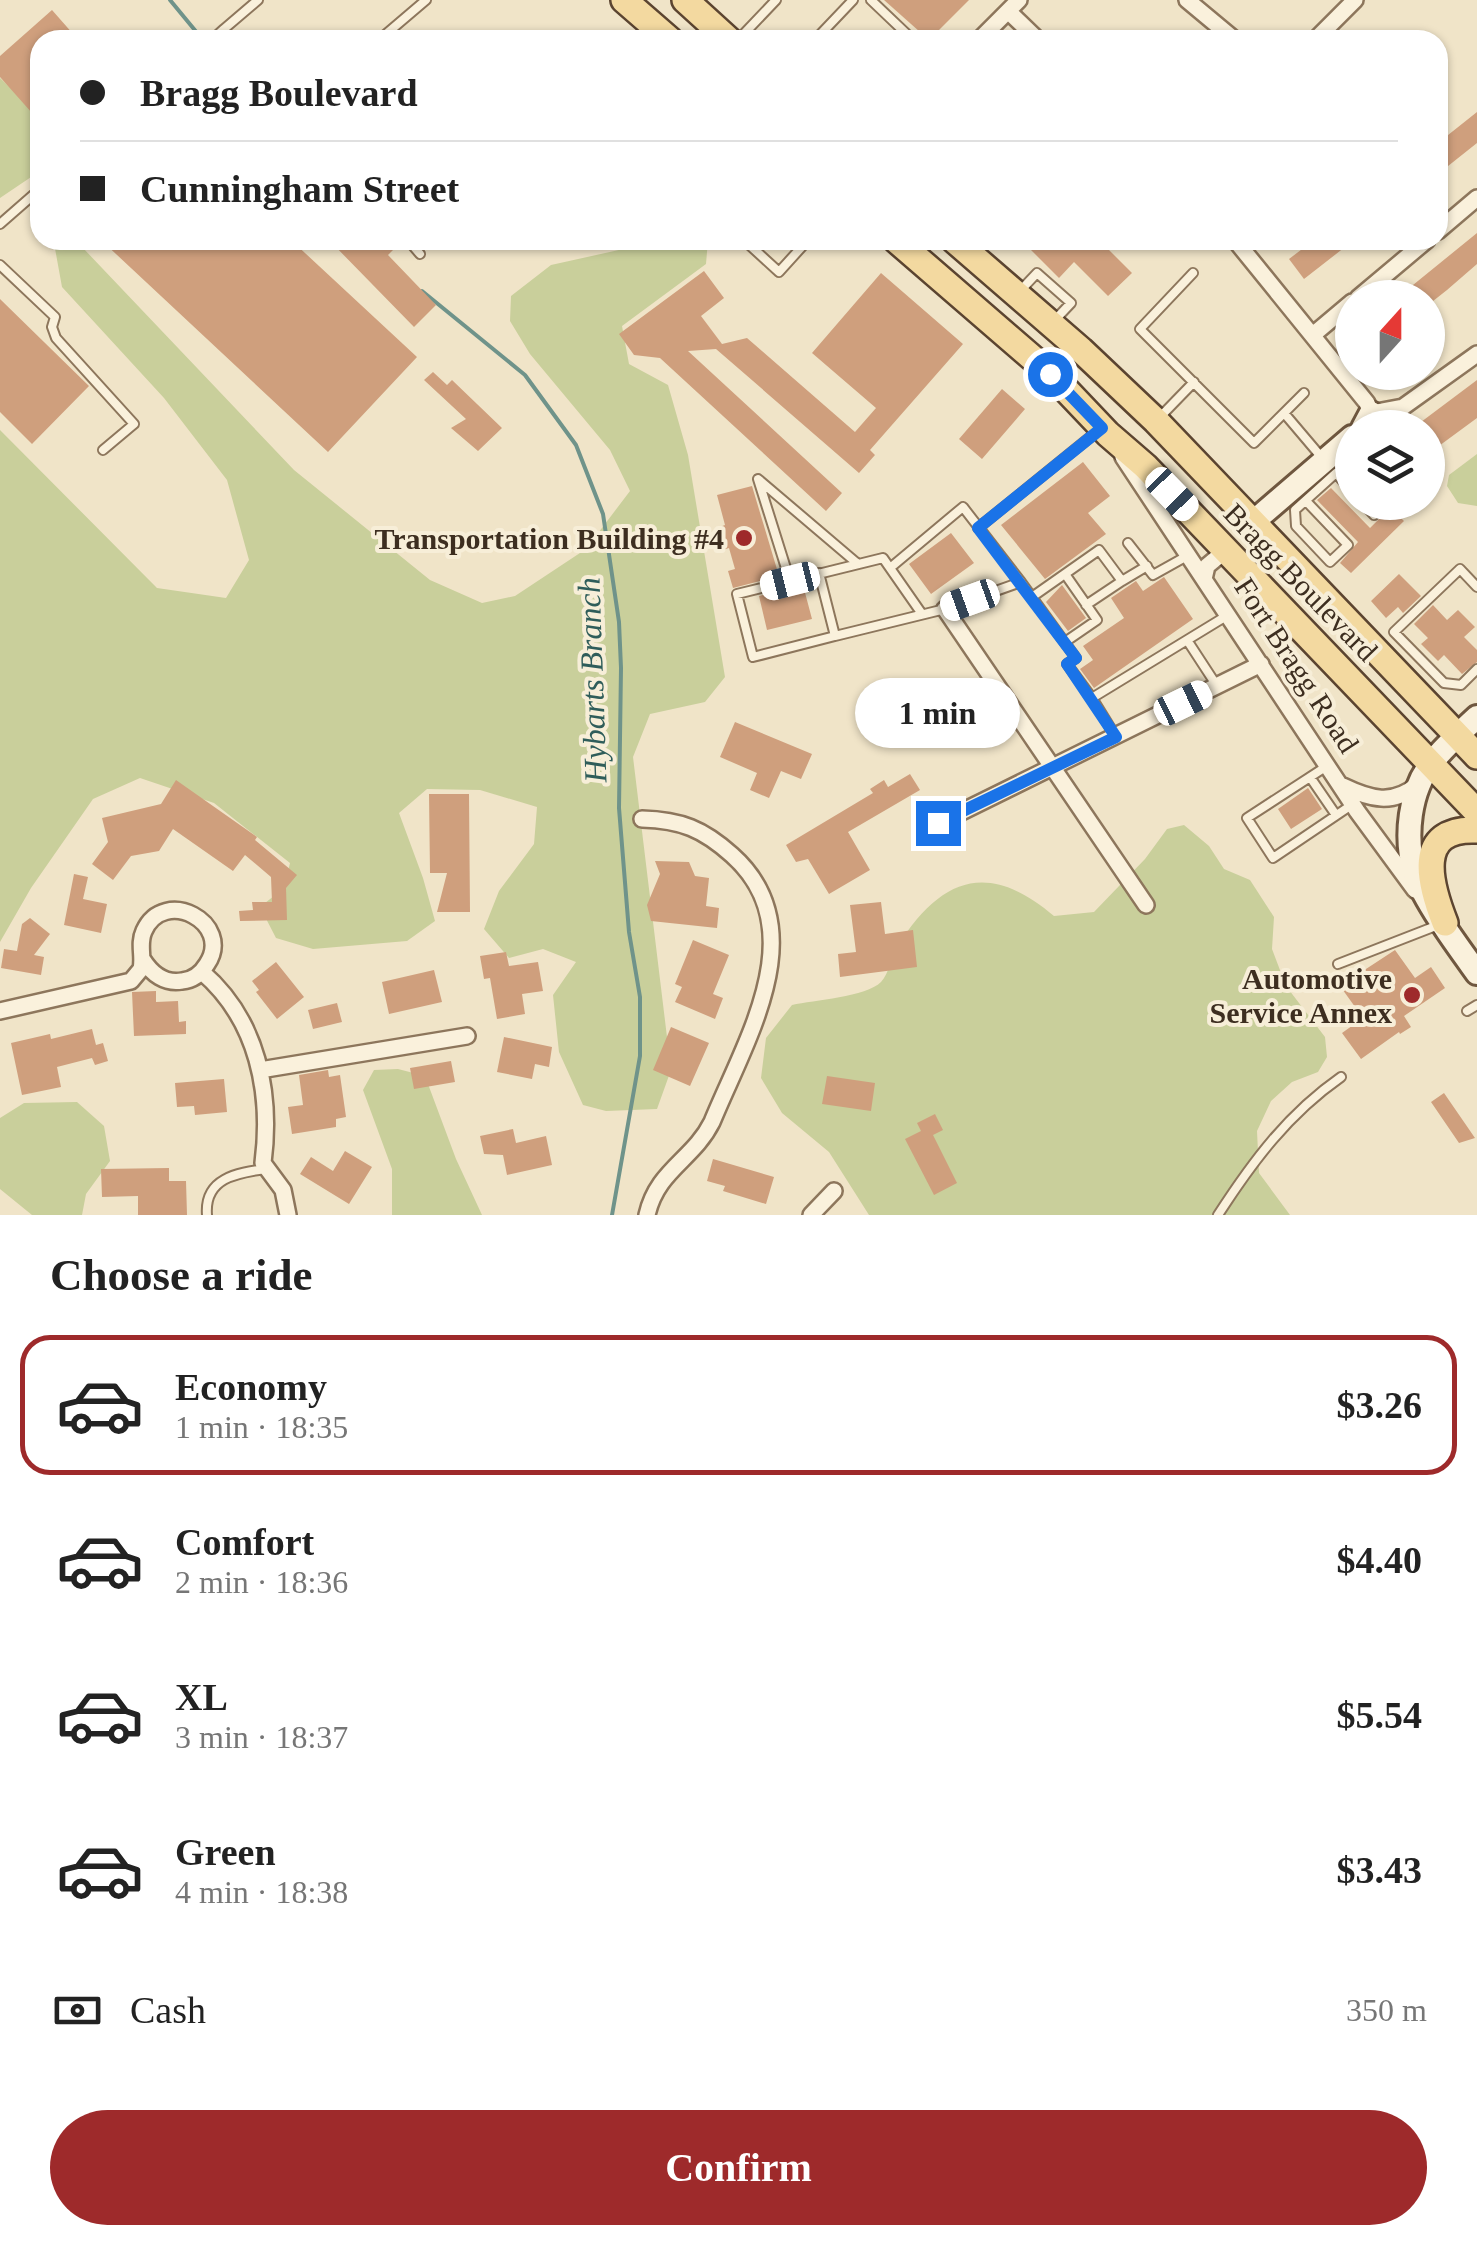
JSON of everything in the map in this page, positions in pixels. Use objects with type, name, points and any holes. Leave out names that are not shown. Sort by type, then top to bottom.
[{"type":"main road","points":[[624,0],[655,30]]},
{"type":"main road","points":[[685,0],[718,30]]},
{"type":"main road","name":"Bragg Boulevard","points":[[907,250],[1050,374],[1144,466],[1425,772],[1477,812]]},
{"type":"main road","name":"Bragg Boulevard","points":[[966,250],[1156,421],[1477,756]]},
{"type":"main road","points":[[1252,523],[1289,503],[1335,460]]},
{"type":"main road","name":"Fort Bragg Road","points":[[1477,717],[1425,772],[1410,822],[1412,856],[1424,893],[1477,973]]},
{"type":"main road","points":[[1444,923],[1430,886],[1432,856],[1444,838],[1477,830]]},
{"type":"street","points":[[1187,0],[1223,30]]},
{"type":"street","points":[[1324,30],[1355,0]]},
{"type":"street","points":[[989,30],[1013,6],[1031,30]]},
{"type":"street","points":[[1448,223],[1477,198]]},
{"type":"street","points":[[1244,250],[1367,403],[1367,410]]},
{"type":"street","points":[[1379,280],[1415,250]]},
{"type":"street","points":[[1314,334],[1335,317]]},
{"type":"street","points":[[1395,410],[1477,354]]},
{"type":"street","name":"Fort Bragg Road","points":[[1105,431],[1352,804],[1444,923]]},
{"type":"street","name":"Fort Bragg Road","points":[[1204,578],[1207,566],[1225,551]]},
{"type":"street","points":[[945,609],[1146,905]]},
{"type":"street","points":[[938,823],[1261,664]]},
{"type":"street","name":"Fort Bragg Road","points":[[1340,784],[1365,797],[1382,800],[1400,796],[1425,772]]},
{"type":"street","points":[[642,819],[669,820],[709,834],[746,868],[766,902],[774,942],[766,989],[712,1122],[704,1138],[664,1175],[647,1215]]},
{"type":"street","points":[[168,910],[201,918],[212,938],[210,960],[202,972],[185,981],[172,982],[150,971],[143,960],[140,948],[147,924],[168,910]]},
{"type":"street","points":[[0,1011],[132,981],[142,969],[143,960]]},
{"type":"street","points":[[202,972],[216,984],[242,1023],[260,1070],[266,1107],[262,1163],[279,1182],[288,1214]]},
{"type":"street","points":[[260,1070],[467,1036]]},
{"type":"street","points":[[811,1215],[834,1190]]},
{"type":"lane","points":[[224,29],[258,0]]},
{"type":"lane","points":[[391,30],[426,0]]},
{"type":"lane","points":[[748,30],[776,0]]},
{"type":"lane","points":[[825,30],[853,0]]},
{"type":"lane","points":[[872,0],[903,30]]},
{"type":"lane","points":[[0,224],[30,198]]},
{"type":"lane","points":[[417,250],[420,254]]},
{"type":"lane","points":[[755,250],[779,272],[799,250]]},
{"type":"lane","points":[[0,265],[55,317],[52,328],[56,338],[134,424],[104,450]]},
{"type":"lane","points":[[1193,273],[1140,329],[1254,443],[1304,394]]},
{"type":"lane","points":[[1156,421],[1194,382]]},
{"type":"lane","points":[[1284,413],[1335,473]]},
{"type":"lane","points":[[978,528],[1105,431]]},
{"type":"lane","points":[[1306,501],[1348,545],[1330,562],[1296,526],[1289,503],[1306,501],[1330,467]]},
{"type":"lane","points":[[790,581],[758,478],[858,564]]},
{"type":"lane","points":[[890,568],[962,507],[1076,658],[1067,664],[1116,737]]},
{"type":"lane","points":[[1128,543],[1153,574],[1187,556]]},
{"type":"lane","points":[[1032,597],[1098,550],[1122,581]]},
{"type":"lane","points":[[922,614],[883,558],[737,594],[753,657],[945,609],[1021,582]]},
{"type":"lane","points":[[1086,605],[1147,566]]},
{"type":"lane","points":[[1477,586],[1460,569],[1394,632],[1444,683],[1460,685],[1477,669]]},
{"type":"lane","points":[[819,574],[835,636]]},
{"type":"lane","points":[[1065,574],[1097,620],[1065,642]]},
{"type":"lane","points":[[1092,698],[1228,615]]},
{"type":"lane","points":[[1380,655],[1400,638]]},
{"type":"lane","points":[[1187,640],[1217,686]]},
{"type":"lane","points":[[1411,687],[1430,669]]},
{"type":"lane","points":[[1328,766],[1248,818],[1272,858],[1352,804]]},
{"type":"lane","points":[[1310,777],[1336,815]]},
{"type":"lane","points":[[1338,964],[1444,923]]},
{"type":"lane","points":[[1467,1011],[1477,1005]]},
{"type":"lane","points":[[1218,1215],[1279,1129],[1311,1098],[1341,1077]]},
{"type":"lane","points":[[207,1215],[209,1195],[225,1177],[266,1169]]},
{"type":"green space","points":[[0,78],[30,106],[30,178],[0,198]]},
{"type":"green space","points":[[55,250],[85,250],[294,470],[430,580],[482,603],[515,596],[586,549],[630,491],[610,450],[530,354],[510,321],[511,296],[551,265],[619,250],[707,250],[706,264],[622,326],[629,364],[668,385],[688,455],[725,677],[705,702],[650,714],[633,757],[671,1070],[657,1109],[606,1111],[583,1105],[559,1052],[553,995],[576,962],[543,949],[509,958],[484,929],[499,891],[534,844],[537,807],[480,790],[427,789],[399,813],[435,921],[407,941],[313,949],[276,938],[260,907],[284,888],[290,863],[214,803],[140,778],[93,799],[31,888],[0,942],[0,430],[157,588],[226,598],[249,560],[227,480],[164,398],[62,287]]},
{"type":"green space","points":[[1477,454],[1477,506],[1458,503],[1447,486],[1449,475]]},
{"type":"green space","points":[[1184,825],[1209,846],[1224,869],[1250,880],[1274,917],[1272,949],[1286,986],[1325,1037],[1327,1057],[1318,1072],[1292,1082],[1271,1101],[1257,1131],[1259,1173],[1290,1215],[869,1215],[829,1152],[782,1113],[761,1078],[766,1038],[792,1005],[852,995],[874,987],[884,979],[897,947],[914,923],[931,905],[967,884],[1008,887],[1054,916],[1094,912],[1145,859],[1167,829]]},
{"type":"green space","points":[[398,1069],[425,1076],[482,1215],[392,1215],[392,1169],[363,1090],[374,1070]]},
{"type":"green space","points":[[77,1102],[104,1126],[110,1161],[86,1194],[82,1215],[32,1215],[0,1189],[0,1118],[24,1103]]},
{"type":"building","points":[[884,0],[969,0],[939,30],[918,30]]},
{"type":"building","points":[[52,10],[70,30],[30,30],[30,111],[0,77],[0,56]]},
{"type":"building","points":[[1477,112],[1477,143],[1448,166],[1448,135]]},
{"type":"building","points":[[1477,233],[1477,264],[1447,290],[1445,280],[1419,280]]},
{"type":"building","points":[[112,250],[302,250],[417,357],[328,452]]},
{"type":"building","points":[[339,250],[393,250],[388,255],[436,305],[414,327]]},
{"type":"building","points":[[1031,250],[1109,250],[1132,273],[1108,296],[1074,262],[1059,278]]},
{"type":"building","points":[[1301,250],[1341,250],[1304,279],[1289,259]]},
{"type":"building","points":[[704,271],[724,298],[701,316],[722,344],[747,338],[855,432],[876,408],[812,353],[881,273],[963,344],[870,450],[875,455],[859,473],[716,349],[688,351],[842,493],[826,511],[660,358],[634,355],[619,334]]},
{"type":"building","points":[[0,299],[89,386],[32,444],[0,412]]},
{"type":"building","points":[[433,372],[447,385],[452,380],[502,428],[478,451],[451,428],[466,419],[424,380]]},
{"type":"building","points":[[1477,380],[1477,418],[1445,442],[1445,410],[1437,410]]},
{"type":"building","points":[[1002,389],[1025,409],[982,459],[959,439]]},
{"type":"building","points":[[1083,462],[1110,496],[1088,513],[1106,534],[1045,579],[1001,525]]},
{"type":"building","name":"Transportation Building #4","points":[[752,486],[779,576],[733,588],[728,571],[735,569],[729,548],[723,550],[717,528],[725,525],[717,495]]},
{"type":"building","points":[[1331,488],[1335,492],[1335,518],[1317,500]]},
{"type":"building","points":[[1337,520],[1362,520],[1370,528],[1378,520],[1404,521],[1351,573],[1340,563],[1358,542]]},
{"type":"building","points":[[951,533],[974,563],[931,594],[909,564]]},
{"type":"building","points":[[1399,574],[1421,596],[1403,613],[1398,607],[1386,618],[1371,601]]},
{"type":"building","points":[[1164,577],[1193,619],[1094,688],[1080,669],[1093,660],[1083,646],[1124,618],[1111,598],[1136,581],[1143,591]]},
{"type":"building","points":[[803,585],[812,619],[767,630],[759,596]]},
{"type":"building","points":[[1062,585],[1086,618],[1068,631],[1046,602]]},
{"type":"building","points":[[1433,605],[1447,620],[1458,610],[1475,627],[1464,637],[1477,650],[1477,662],[1462,674],[1444,655],[1438,661],[1421,644],[1428,638],[1414,624]]},
{"type":"building","points":[[735,722],[812,754],[801,779],[781,771],[769,798],[750,790],[757,773],[720,757]]},
{"type":"building","points":[[910,774],[920,790],[848,832],[870,870],[829,894],[808,859],[796,862],[786,845],[873,793],[870,789],[884,780],[888,787]]},
{"type":"building","points":[[176,780],[257,837],[255,840],[297,875],[286,888],[287,920],[240,921],[239,911],[253,910],[252,902],[272,902],[271,877],[245,855],[233,871],[173,829],[159,851],[131,856],[113,880],[92,864],[108,842],[102,818],[161,804]]},
{"type":"building","points":[[1308,788],[1322,809],[1291,829],[1278,809]]},
{"type":"building","points":[[429,794],[469,794],[470,912],[437,912],[447,873],[430,873]]},
{"type":"building","points":[[655,861],[689,862],[695,876],[709,878],[706,906],[719,908],[717,928],[651,921],[647,905],[660,874]]},
{"type":"building","points":[[74,874],[88,877],[83,899],[107,904],[101,933],[64,925]]},
{"type":"building","points":[[881,902],[885,934],[913,930],[917,967],[840,977],[838,954],[856,952],[850,905]]},
{"type":"building","points":[[30,918],[50,934],[34,955],[44,957],[41,975],[1,968],[4,949],[17,951],[22,924]]},
{"type":"building","points":[[693,940],[729,955],[713,994],[723,998],[715,1019],[675,1002],[682,987],[675,984]]},
{"type":"building","points":[[1395,950],[1415,978],[1431,967],[1445,988],[1404,1016],[1411,1027],[1361,1059],[1342,1033],[1363,1018],[1340,986]]},
{"type":"building","points":[[506,952],[509,966],[538,962],[543,991],[522,994],[525,1014],[497,1019],[490,978],[484,979],[480,956]]},
{"type":"building","points":[[276,962],[304,997],[277,1019],[252,981]]},
{"type":"building","points":[[434,970],[442,1002],[389,1014],[382,982]]},
{"type":"building","points":[[156,991],[156,1002],[178,1001],[179,1022],[186,1021],[186,1034],[134,1036],[132,992]]},
{"type":"building","points":[[337,1003],[342,1022],[313,1029],[308,1010]]},
{"type":"building","points":[[671,1027],[709,1043],[690,1086],[653,1070]]},
{"type":"building","points":[[92,1029],[96,1045],[103,1043],[108,1061],[95,1065],[92,1058],[57,1067],[61,1087],[22,1095],[11,1043]]},
{"type":"building","points":[[504,1037],[552,1047],[549,1067],[535,1064],[532,1079],[497,1072]]},
{"type":"building","points":[[451,1061],[455,1082],[414,1089],[410,1068]]},
{"type":"building","points":[[328,1070],[329,1077],[340,1075],[346,1117],[336,1119],[336,1127],[292,1134],[288,1107],[303,1105],[299,1075]]},
{"type":"building","points":[[827,1076],[875,1083],[871,1111],[822,1104]]},
{"type":"building","points":[[224,1079],[227,1112],[195,1115],[194,1106],[177,1107],[175,1083]]},
{"type":"building","points":[[1444,1093],[1475,1138],[1459,1143],[1431,1102]]},
{"type":"building","points":[[935,1114],[943,1130],[933,1135],[957,1183],[934,1195],[905,1139],[921,1131],[917,1123]]},
{"type":"building","points":[[513,1129],[516,1143],[546,1136],[552,1165],[507,1175],[503,1155],[484,1154],[480,1136]]},
{"type":"building","points":[[345,1151],[372,1167],[349,1204],[300,1174],[311,1157],[333,1171]]},
{"type":"building","points":[[713,1159],[774,1177],[766,1204],[723,1191],[725,1186],[707,1181]]},
{"type":"building","points":[[169,1168],[169,1181],[186,1181],[187,1215],[138,1215],[138,1196],[102,1197],[101,1169]]},
{"type":"waterway","name":"Hybarts Branch","points":[[170,0],[195,30]]},
{"type":"waterway","name":"Hybarts Branch","points":[[422,291],[525,375],[576,445],[603,514],[619,622],[619,808],[629,932],[640,997],[640,1056],[612,1215]]},
{"type":"place","name":"Transportation Building #4","points":[[744,538]]},
{"type":"place","name":"Automotive Service Annex","points":[[1412,995]]},
{"type":"route","points":[[938,823],[1116,737],[1067,664],[1076,658],[978,528],[1102,428],[1050,374]]}]
